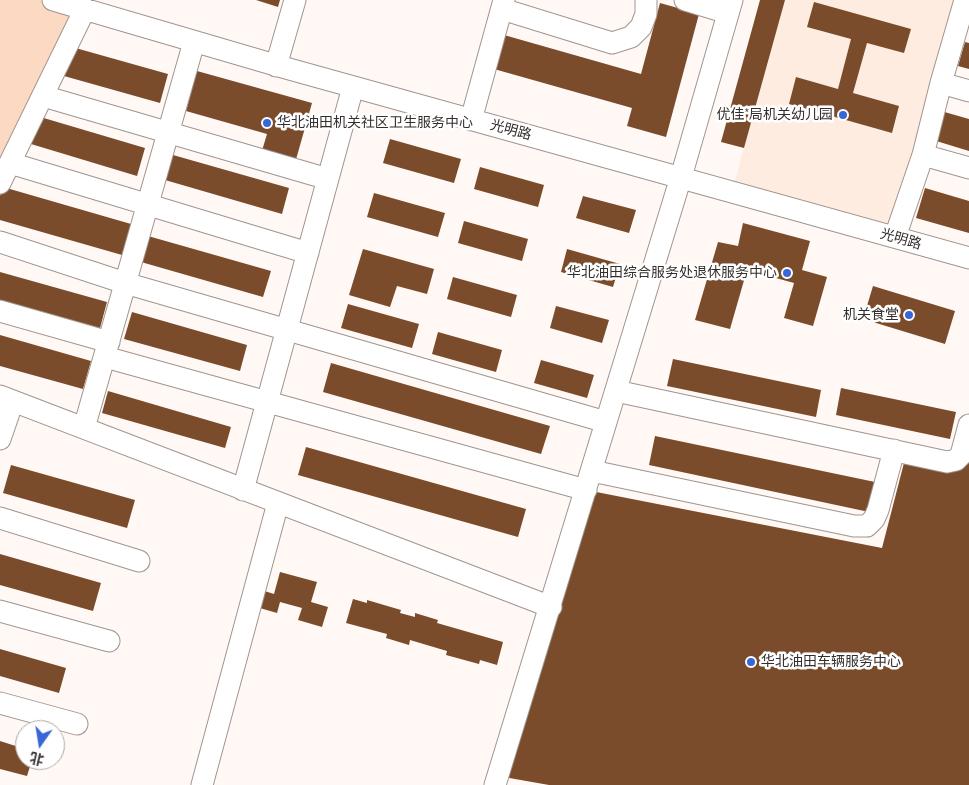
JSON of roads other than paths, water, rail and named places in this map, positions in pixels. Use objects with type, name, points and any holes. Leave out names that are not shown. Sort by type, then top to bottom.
[{"type":"lane","name":"光明路","points":[[53,0],[276,66],[969,258]]},
{"type":"lane","points":[[276,66],[295,0]]},
{"type":"lane","points":[[471,120],[503,4],[612,43],[630,37],[641,26],[646,14],[646,0]]},
{"type":"lane","points":[[495,785],[681,177],[730,6],[685,0]]},
{"type":"lane","points":[[895,237],[923,155],[940,83],[964,25],[965,0]]},
{"type":"lane","points":[[0,183],[85,9]]},
{"type":"lane","points":[[84,428],[194,42]]},
{"type":"lane","points":[[940,83],[969,91]]},
{"type":"lane","points":[[243,490],[352,87]]},
{"type":"lane","points":[[43,96],[328,179]]},
{"type":"lane","points":[[923,155],[969,168]]},
{"type":"lane","points":[[10,163],[147,206],[308,252]]},
{"type":"lane","points":[[0,242],[125,283],[606,422]]},
{"type":"lane","points":[[0,311],[107,350],[267,402],[589,480],[854,526],[867,526],[874,519],[894,450]]},
{"type":"lane","points":[[616,391],[947,462],[956,460],[961,455],[969,425]]},
{"type":"lane","points":[[0,439],[7,399],[550,607]]},
{"type":"lane","points":[[202,785],[278,503]]},
{"type":"lane","points":[[0,518],[139,561]]},
{"type":"lane","points":[[0,611],[109,640]]},
{"type":"lane","points":[[0,703],[77,724]]},
{"type":"place","name":"优佳*局机关幼儿园","points":[[843,115]]},
{"type":"place","name":"华北油田机关社区卫生服务中心","points":[[267,123]]},
{"type":"place","name":"华北油田综合服务处退休服务中心","points":[[787,273]]},
{"type":"place","name":"机关食堂","points":[[909,315]]},
{"type":"place","name":"华北油田车辆服务中心","points":[[751,662]]}]
